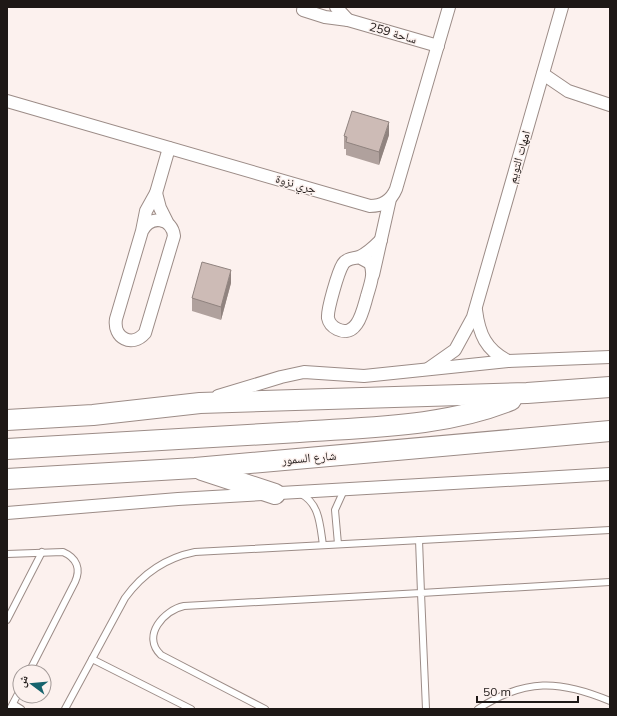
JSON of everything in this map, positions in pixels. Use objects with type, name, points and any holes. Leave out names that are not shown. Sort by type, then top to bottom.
[{"type":"main road","points":[[7,420],[93,415],[200,403],[527,393],[610,387]]},
{"type":"main road","points":[[7,449],[233,436],[421,422],[464,414],[502,404],[527,393]]},
{"type":"main road","name":"شارع السمور","points":[[7,479],[195,468],[610,431]]},
{"type":"main road","points":[[195,468],[275,494]]},
{"type":"street","name":"ساحة 259","points":[[298,8],[309,10],[318,7]]},
{"type":"street","points":[[336,7],[348,20]]},
{"type":"street","points":[[381,240],[359,257],[350,259],[341,269],[328,312],[330,322],[333,326],[342,331],[352,329],[356,326],[361,317],[379,255],[390,199],[396,189],[449,7]]},
{"type":"street","name":"امهات التويم","points":[[425,371],[440,362],[455,350],[469,326],[562,7]]},
{"type":"street","name":"ساحة 259","points":[[298,8],[325,17],[348,20],[438,46]]},
{"type":"street","points":[[543,74],[568,91],[610,104]]},
{"type":"street","name":"جري نزوة","points":[[7,100],[370,206],[381,205],[390,199]]},
{"type":"street","points":[[156,193],[160,208],[173,231],[174,236],[145,333],[137,340],[127,340],[118,334],[115,324],[142,231],[146,211],[156,193],[169,148]]},
{"type":"street","points":[[142,231],[145,226],[153,220],[162,220],[167,222]]},
{"type":"street","points":[[359,257],[370,264],[373,276]]},
{"type":"street","name":"امهات التويم","points":[[475,307],[478,326],[485,343],[495,354],[508,361]]},
{"type":"street","points":[[200,403],[292,374],[315,372],[364,376],[425,371],[508,361],[610,356]]},
{"type":"street","points":[[7,513],[298,492],[610,474]]},
{"type":"lane","points":[[338,544],[335,510],[344,490]]},
{"type":"lane","points":[[298,492],[309,500],[317,511],[322,545]]},
{"type":"lane","points":[[65,709],[132,588],[150,571],[172,558],[195,552],[610,530]]},
{"type":"lane","points":[[419,540],[426,709]]},
{"type":"lane","points":[[7,620],[42,552]]},
{"type":"lane","points":[[7,554],[63,552],[76,560],[78,568],[78,575],[33,664]]},
{"type":"lane","points":[[265,709],[161,655],[155,648],[154,638],[155,630],[161,618],[170,610],[184,606],[610,582]]},
{"type":"lane","points":[[92,659],[191,709]]},
{"type":"lane","points":[[478,709],[497,696],[514,689],[533,686],[552,685],[566,687],[610,701]]},
{"type":"lane","points":[[12,706],[21,709]]},
{"type":"building","points":[[352,111],[389,122],[379,152],[346,142],[347,137],[344,136]]},
{"type":"building","points":[[202,262],[231,270],[221,307],[192,298]]}]
